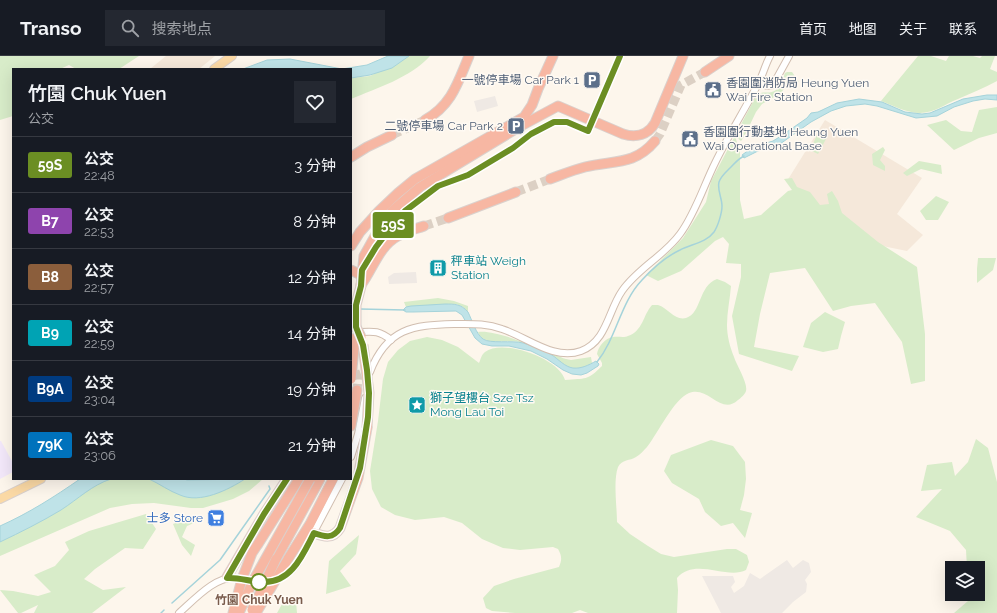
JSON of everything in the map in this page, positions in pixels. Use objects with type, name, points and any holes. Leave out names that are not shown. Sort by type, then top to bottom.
[{"type":"highway","points":[[425,120],[441,110],[449,100],[469,56]]},
{"type":"highway","points":[[352,372],[358,329],[357,302],[361,286],[364,256],[370,244],[401,196],[415,179],[528,113],[553,56]]},
{"type":"highway","points":[[352,245],[370,221],[401,196],[426,183],[523,124],[558,106],[619,133],[631,136],[643,134],[651,128],[655,122],[684,56]]},
{"type":"highway","points":[[708,70],[729,56]]},
{"type":"highway","points":[[352,156],[366,147],[392,135]]},
{"type":"highway","points":[[550,179],[585,167],[629,160],[638,156],[655,141]]},
{"type":"highway","points":[[448,218],[516,192]]},
{"type":"highway","points":[[361,286],[382,251],[391,241],[398,236],[424,226]]},
{"type":"highway","points":[[352,270],[362,274]]},
{"type":"highway","points":[[314,533],[330,537],[335,535],[340,528],[358,478],[367,428],[369,406],[368,378],[363,345],[358,329]]},
{"type":"highway","points":[[352,422],[361,391]]},
{"type":"highway","points":[[231,578],[264,514],[286,480]]},
{"type":"highway","points":[[233,613],[240,584],[252,553],[298,480]]},
{"type":"highway","points":[[239,613],[259,568],[309,480]]},
{"type":"highway","points":[[251,613],[268,575],[319,480]]},
{"type":"highway","points":[[256,613],[303,535],[332,481]]},
{"type":"main road","points":[[215,68],[232,56]]},
{"type":"main road","points":[[0,498],[39,480]]},
{"type":"street","points":[[370,372],[378,354],[391,340],[404,331],[414,327],[452,324],[479,324],[503,329],[549,350],[570,354],[580,351],[595,342],[605,329],[614,304],[626,286],[638,272],[670,246],[683,230],[732,129],[758,83],[770,56]]},
{"type":"street","points":[[758,83],[767,86],[773,85],[788,56]]},
{"type":"street","points":[[358,329],[382,333],[391,340]]},
{"type":"street","points":[[352,454],[358,434],[361,391]]},
{"type":"street","points":[[286,575],[297,564],[341,480]]},
{"type":"street","points":[[179,613],[209,587],[231,578]]},
{"type":"shaded area","points":[[166,56],[215,56],[200,68],[151,68]]},
{"type":"shaded area","points":[[495,96],[498,106],[477,112],[474,101]]},
{"type":"shaded area","points":[[825,120],[922,178],[897,214],[923,235],[907,251],[853,240],[787,181]]},
{"type":"shaded area","points":[[416,272],[417,283],[389,284],[388,277],[394,273]]},
{"type":"shaded area","points":[[1,441],[12,461],[12,473],[0,479]]},
{"type":"shaded area","points":[[787,560],[793,568],[803,560],[809,563],[811,572],[805,580],[807,584],[806,592],[782,613],[721,613],[702,576],[733,576],[735,582],[731,587],[734,593],[744,586],[750,573],[760,579]]},
{"type":"green space","points":[[0,56],[139,56],[121,68],[74,68],[69,65],[62,68],[12,68],[12,116],[0,120]]},
{"type":"green space","points":[[409,56],[430,56],[422,64],[403,76],[352,99],[352,78],[370,76]]},
{"type":"green space","points":[[918,56],[931,56],[946,61],[949,56],[973,56],[980,58],[982,56],[995,56],[990,69],[997,72],[997,81],[925,113],[910,112],[881,101]]},
{"type":"green space","points":[[787,72],[792,72],[799,82],[794,82],[781,93],[762,104],[756,112],[741,141],[735,136],[740,152],[740,200],[744,219],[761,215],[788,191],[792,190],[784,179],[792,178],[797,187],[810,192],[820,205],[829,204],[827,194],[832,191],[838,201],[842,213],[878,242],[917,267],[925,334],[925,381],[911,384],[902,342],[875,303],[851,306],[833,311],[805,268],[770,273],[754,347],[799,356],[792,371],[739,354],[732,316],[741,277],[741,264],[726,263],[729,244],[723,237],[715,241],[681,271],[658,281],[646,275],[683,238],[706,202],[711,181],[755,98],[760,93],[773,92],[776,90]]},
{"type":"green space","points":[[997,107],[997,133],[979,138],[954,150],[927,125],[946,120],[961,131],[972,132],[979,110]]},
{"type":"green space","points":[[818,133],[827,137],[818,154],[810,150]]},
{"type":"green space","points":[[883,147],[885,150],[880,160],[885,166],[885,171],[873,165],[872,154]]},
{"type":"green space","points":[[919,161],[941,165],[942,174],[921,169],[907,176],[903,173]]},
{"type":"green space","points":[[936,196],[949,202],[938,220],[926,220],[920,211]]},
{"type":"green space","points":[[978,258],[996,258],[993,270],[977,283],[977,269]]},
{"type":"green space","points":[[717,279],[731,286],[727,315],[729,341],[735,361],[744,379],[746,391],[744,395],[732,404],[726,405],[702,393],[689,393],[683,396],[666,417],[647,447],[640,454],[634,458],[624,461],[618,467],[615,487],[617,522],[630,534],[661,554],[674,557],[736,549],[747,555],[749,562],[746,570],[730,573],[693,569],[684,572],[677,578],[677,613],[588,613],[580,610],[572,613],[515,613],[492,611],[486,608],[483,598],[494,586],[559,567],[561,558],[558,549],[553,547],[520,550],[503,548],[482,539],[462,523],[444,517],[415,520],[395,515],[381,507],[372,489],[370,471],[383,379],[388,362],[398,350],[410,341],[427,337],[442,340],[458,347],[479,363],[484,353],[493,348],[517,349],[542,358],[553,365],[561,372],[565,380],[582,379],[593,374],[602,366],[597,354],[602,343],[610,338],[626,337],[633,334],[640,327],[652,305],[662,307],[678,318],[686,318],[695,311],[706,287]]},
{"type":"green space","points":[[438,298],[454,301],[468,306],[468,312],[463,307],[456,304],[406,307],[404,302]]},
{"type":"green space","points":[[825,312],[845,322],[838,349],[823,352],[803,347],[811,323]]},
{"type":"green space","points":[[478,332],[487,332],[509,337],[530,345],[514,341],[487,341],[480,336]]},
{"type":"green space","points":[[538,348],[571,360],[591,357],[592,363],[581,368],[571,368]]},
{"type":"green space","points":[[976,439],[988,448],[997,482],[997,613],[954,613],[968,601],[985,601],[985,561],[967,561],[966,550],[950,531],[916,517],[942,489],[921,491],[927,465],[952,462],[955,476],[968,462]]},
{"type":"green space","points":[[711,440],[733,446],[745,462],[746,479],[740,510],[752,513],[745,538],[733,523],[721,526],[705,512],[699,499],[672,483],[664,471],[671,455]]},
{"type":"green space","points":[[107,480],[151,480],[155,482],[235,485],[243,480],[262,480],[249,491],[233,499],[203,508],[191,508],[154,503],[132,504],[110,508],[0,556],[0,541],[61,509],[100,482]]},
{"type":"green space","points":[[146,514],[156,529],[143,549],[125,548],[95,569],[84,579],[103,590],[126,587],[92,613],[34,613],[38,605],[18,613],[0,590],[38,596],[51,592],[34,575],[55,566],[69,550],[65,542],[89,531]]},
{"type":"green space","points":[[189,518],[196,522],[187,526],[182,537],[195,545],[191,556],[182,545],[173,524]]},
{"type":"green space","points":[[359,535],[356,554],[340,571],[351,586],[326,594],[329,561]]},
{"type":"green space","points":[[286,597],[296,601],[297,613],[277,613]]},
{"type":"water","points":[[388,56],[409,56],[392,68],[370,75],[352,78],[352,68],[348,68],[367,65]]},
{"type":"water","points":[[290,59],[337,68],[246,68],[267,60]]},
{"type":"water","points":[[997,95],[997,100],[985,99],[973,101],[954,107],[937,116],[916,118],[877,106],[865,104],[846,106],[831,111],[811,122],[780,144],[758,151],[744,158],[742,155],[753,147],[773,141],[807,118],[811,113],[818,112],[837,103],[859,99],[882,102],[905,112],[922,114],[930,113],[963,99]]},
{"type":"water","points":[[445,304],[463,307],[468,312],[478,334],[483,339],[496,342],[518,342],[527,344],[549,353],[564,365],[573,368],[582,367],[596,361],[599,364],[587,373],[581,375],[572,374],[531,351],[509,346],[492,346],[482,344],[475,338],[462,315],[456,311],[406,312],[403,310],[406,307],[411,306]]},
{"type":"water","points":[[79,480],[109,480],[91,489],[67,506],[31,527],[0,542],[0,526],[21,516]]},
{"type":"water","points":[[151,480],[243,480],[222,491],[205,497],[188,497],[172,492]]},
{"type":"waterway","points":[[597,362],[609,342],[628,299],[642,280],[664,259],[684,248],[707,239],[714,232],[721,216],[722,209],[719,182],[725,173],[744,156]]},
{"type":"waterway","points":[[360,309],[405,310]]},
{"type":"waterway","points":[[172,603],[220,560],[270,489],[269,486]]},
{"type":"waterway","points":[[161,613],[164,610]]},
{"type":"tunnel","points":[[655,141],[660,134],[681,85],[705,72]]},
{"type":"tunnel","points":[[392,135],[425,120]]},
{"type":"tunnel","points":[[516,192],[550,179]]},
{"type":"tunnel","points":[[424,226],[448,218]]},
{"type":"tunnel","points":[[355,371],[358,379],[357,390]]},
{"type":"bus line","name":"59S","points":[[286,480],[264,514],[227,578],[232,577],[265,582],[277,580],[292,570],[314,533],[330,537],[339,531],[355,487],[360,468],[368,417],[368,378],[363,345],[356,327],[356,305],[361,286],[362,270],[387,232],[405,211],[438,186],[468,175],[496,159],[525,140],[531,134],[549,124],[554,122],[567,122],[588,131],[599,102],[620,56]]},
{"type":"place","name":"一號停車場 Car Park 1","points":[[592,80]]},
{"type":"place","name":"香園圍消防局 Heung Yuen Wai Fire Station","points":[[713,90]]},
{"type":"place","name":"二號停車場 Car Park 2","points":[[516,126]]},
{"type":"place","name":"香園圍行動基地 Heung Yuen Wai Operational Base","points":[[690,139]]},
{"type":"place","name":"秤車站 Weigh Station","points":[[438,268]]},
{"type":"place","name":"獅子望樓台 Sze Tsz Mong Lau Toi","points":[[417,405]]},
{"type":"place","name":"士多 Store","points":[[216,518]]},
{"type":"place","name":"竹園 Chuk Yuen","points":[[259,582]]}]
